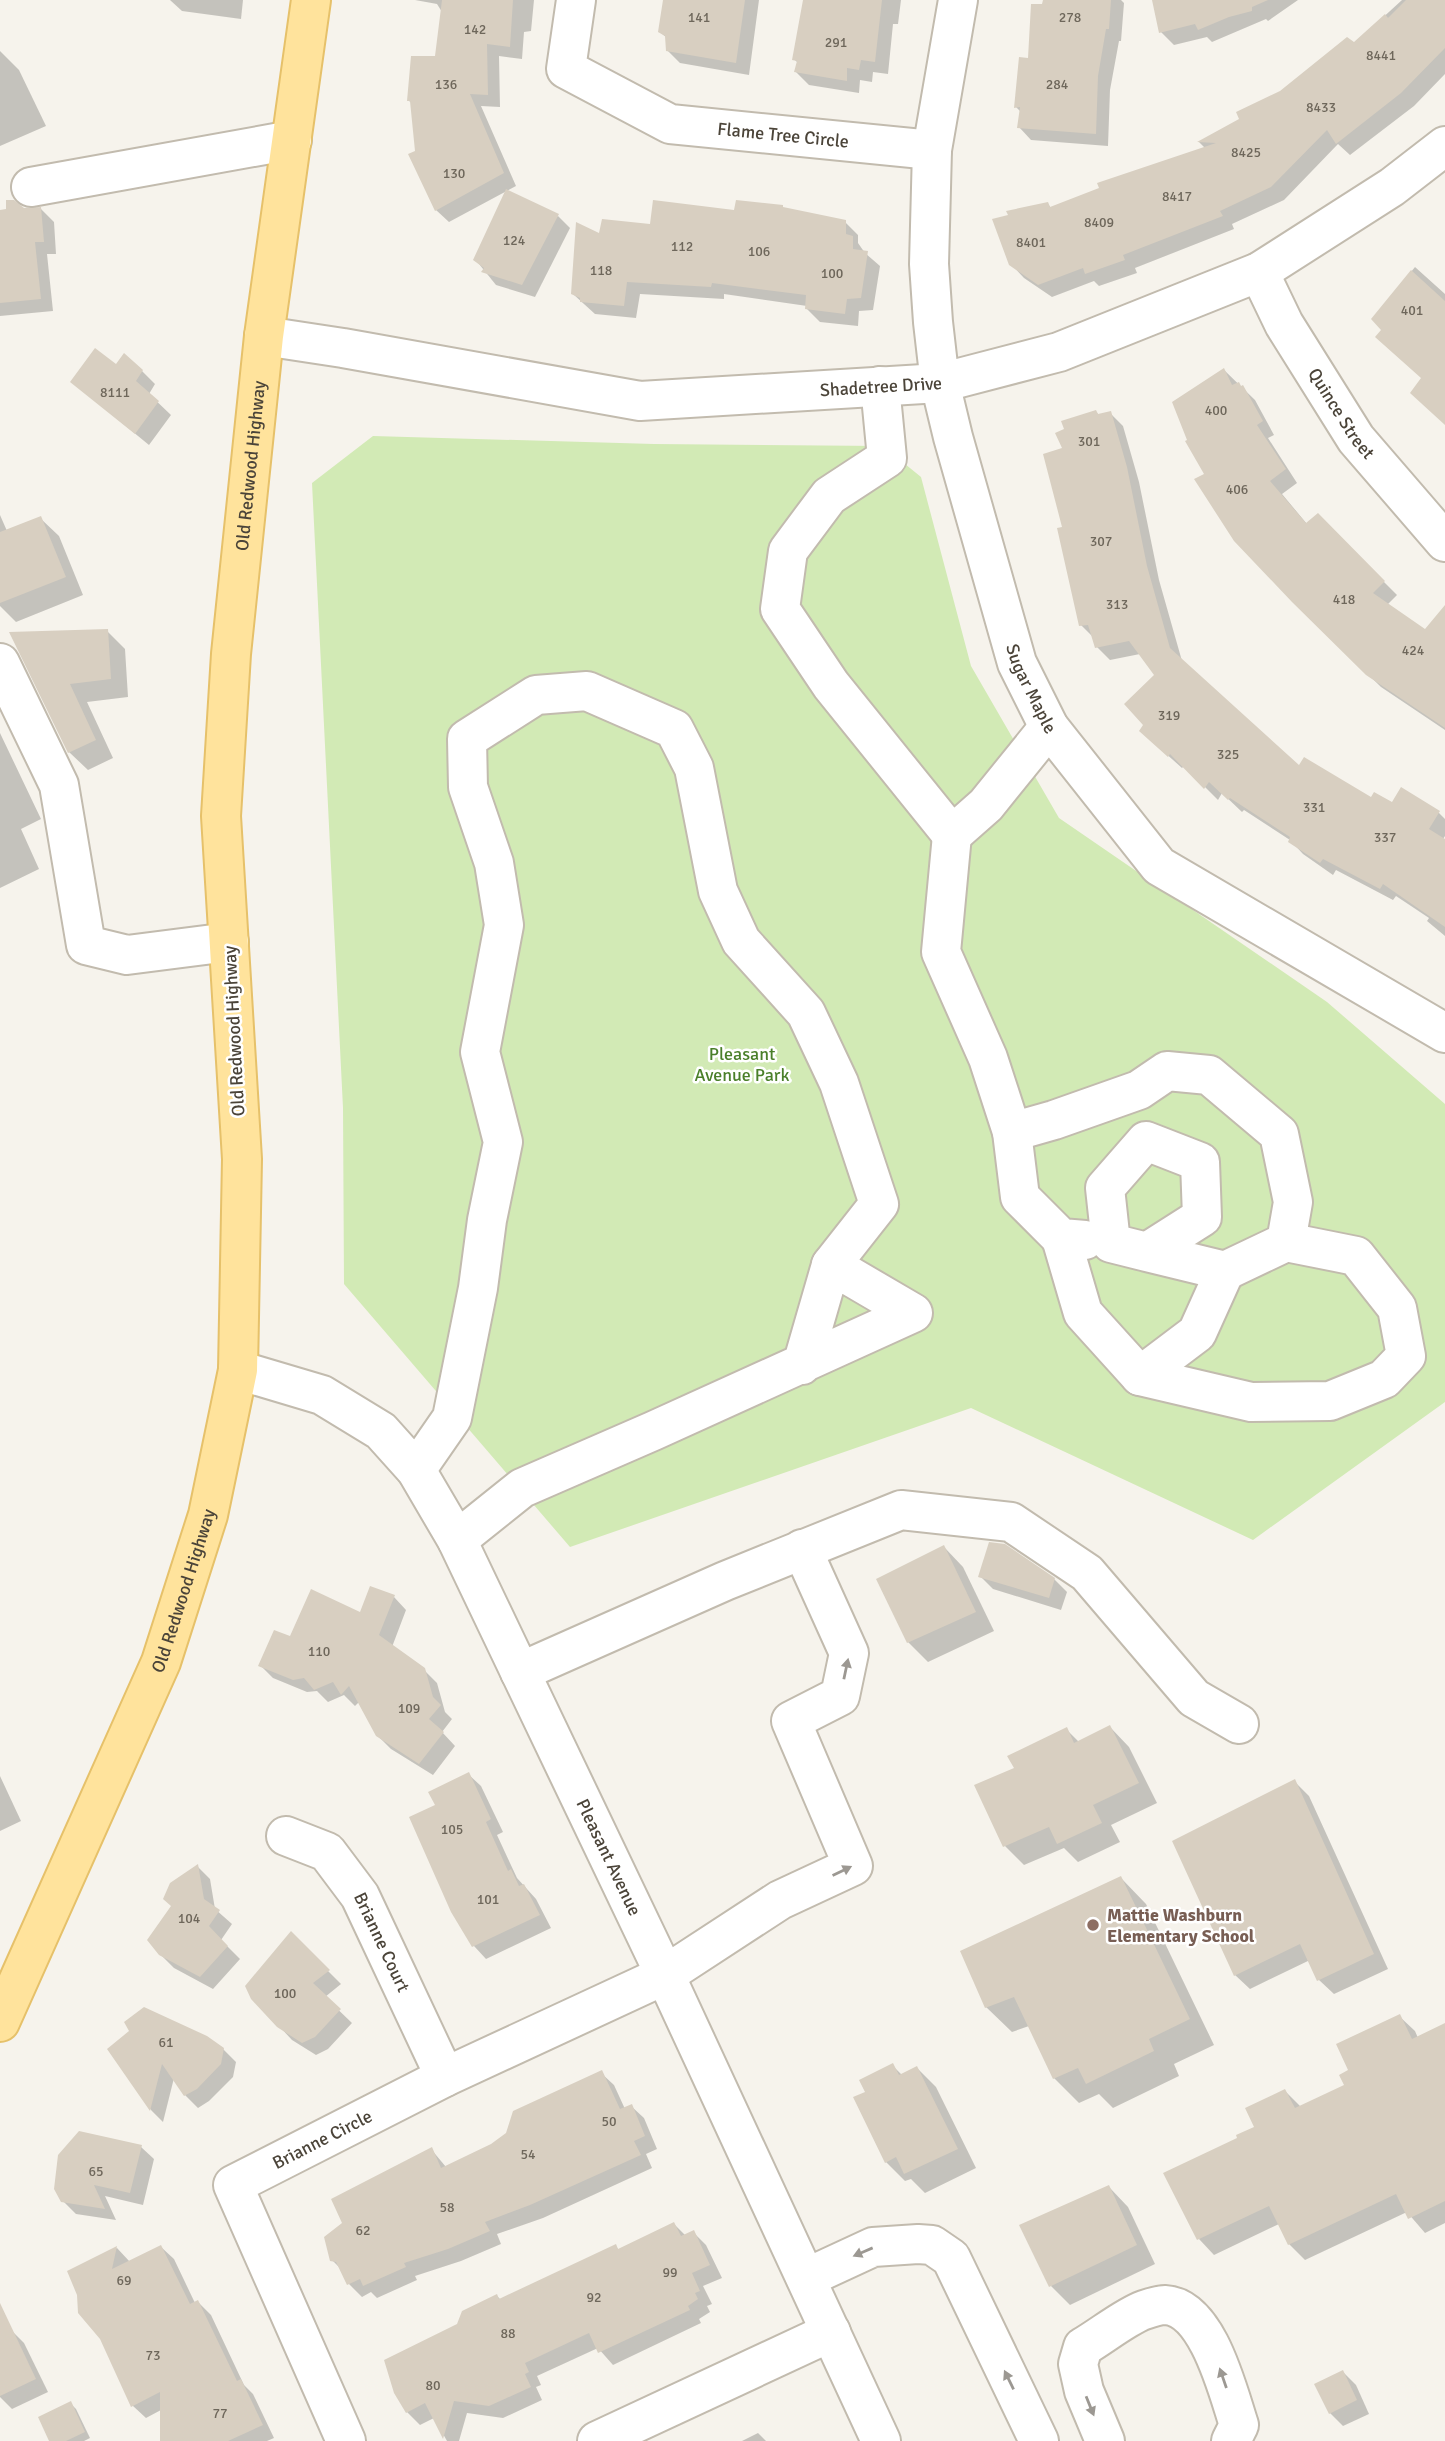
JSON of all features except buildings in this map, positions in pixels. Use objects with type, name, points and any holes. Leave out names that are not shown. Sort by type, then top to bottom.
[{"type":"main road","name":"Old Redwood Highway","points":[[0,2022],[160,1662],[208,1516],[238,1370],[242,1159],[221,816],[231,654],[264,336],[311,0]]},
{"type":"street","name":"Flame Tree Circle","points":[[576,0],[566,69],[670,124],[932,150]]},
{"type":"street","points":[[932,150],[958,0]]},
{"type":"street","points":[[31,187],[292,140]]},
{"type":"street","name":"Shadetree Drive","points":[[264,336],[640,401],[940,383],[1059,352],[1259,272],[1392,187],[1445,146]]},
{"type":"street","name":"Sugar Maple","points":[[932,150],[929,264],[940,383],[1017,663],[1049,727],[1158,866],[1445,1033]]},
{"type":"street","name":"Quince Street","points":[[1259,272],[1284,324],[1356,439],[1445,542]]},
{"type":"street","points":[[880,386],[887,458],[829,496],[788,551],[780,609],[831,685],[952,835]]},
{"type":"street","points":[[0,663],[60,785],[86,945],[127,955],[229,943]]},
{"type":"street","points":[[416,1470],[452,1418],[503,1142],[480,1052],[504,925],[494,863],[468,788],[467,739],[536,695],[587,691],[674,729],[694,768],[718,891],[741,941],[806,1013],[839,1083],[879,1204],[831,1265],[802,1365]]},
{"type":"street","points":[[1049,727],[986,805],[952,835],[942,953],[988,1058],[1012,1132],[1020,1197],[1060,1238],[1083,1313],[1140,1376],[1251,1402],[1330,1401],[1384,1380],[1406,1356],[1397,1308],[1356,1256],[1286,1242],[1225,1271],[1129,1248],[1060,1238]]},
{"type":"street","points":[[1012,1132],[1139,1090],[1167,1072],[1209,1074],[1279,1134],[1293,1202],[1286,1242]]},
{"type":"street","points":[[1129,1248],[1104,1188],[1146,1141],[1139,1090]]},
{"type":"street","points":[[1129,1248],[1202,1217],[1199,1162],[1146,1141]]},
{"type":"street","points":[[457,1540],[522,1488],[802,1365],[913,1313],[831,1265]]},
{"type":"street","points":[[1140,1376],[1196,1333],[1225,1271]]},
{"type":"street","name":"Pleasant Avenue","points":[[238,1370],[322,1395],[381,1431],[416,1470],[457,1540],[881,2441]]},
{"type":"street","points":[[520,1672],[802,1549],[901,1510],[1012,1522],[1087,1573],[1194,1698],[1239,1724]]},
{"type":"street","name":"Brianne Circle","points":[[346,2441],[233,2185],[445,2077],[664,1975],[780,1900],[853,1866],[791,1721],[840,1696],[849,1653],[802,1549]]},
{"type":"street","name":"Brianne Court","points":[[286,1836],[327,1852],[360,1896],[445,2077]]},
{"type":"street","points":[[806,2278],[873,2248],[932,2245],[951,2258],[1039,2441]]},
{"type":"street","points":[[1105,2441],[1084,2392],[1078,2364],[1083,2347],[1142,2311],[1165,2305],[1178,2309],[1200,2326],[1217,2360],[1239,2425],[1231,2441]]},
{"type":"street","points":[[597,2441],[831,2332]]},
{"type":"green space","name":"Pleasant Avenue Park","points":[[373,436],[654,444],[883,446],[921,477],[971,666],[1059,818],[1327,1002],[1445,1104],[1445,1402],[1253,1540],[971,1408],[570,1547],[344,1284],[343,1108],[312,483]]},
{"type":"place","name":"Mattie Washburn Elementary School","points":[[1093,1925]]}]
